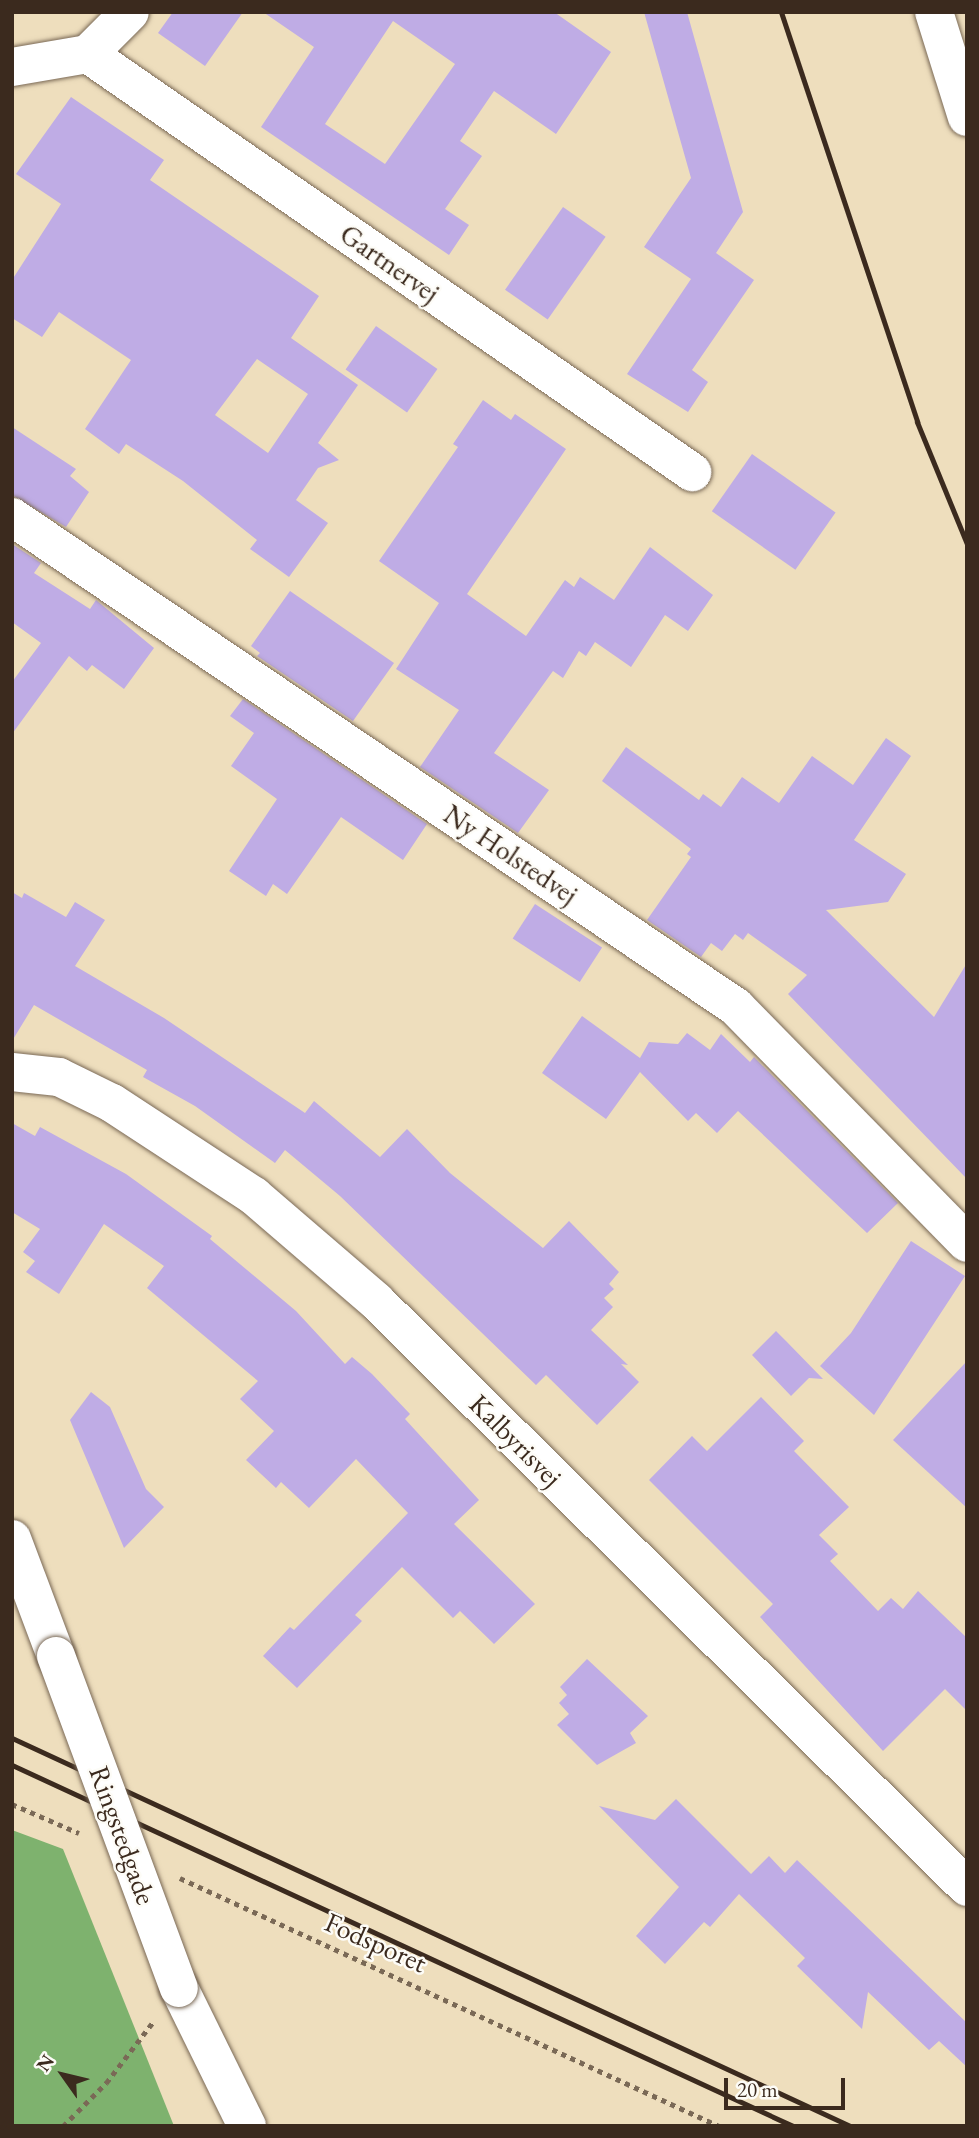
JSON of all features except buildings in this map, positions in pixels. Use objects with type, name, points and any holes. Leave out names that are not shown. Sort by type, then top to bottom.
[{"type":"street","points":[[12,67],[88,54],[130,12]]},
{"type":"street","points":[[934,12],[967,117]]},
{"type":"street","name":"Gartnervej","points":[[88,54],[692,472]]},
{"type":"street","name":"Ny Holstedvej","points":[[12,517],[736,1007],[967,1243]]},
{"type":"street","name":"Kalbyrisvej","points":[[12,1072],[59,1077],[80,1087],[254,1196],[376,1301],[967,1887]]},
{"type":"street","name":"Ringstedgade","points":[[12,1539],[179,1988],[247,2126]]},
{"type":"path","points":[[12,1804],[93,1839]]},
{"type":"path","name":"Fodsporet","points":[[169,1873],[719,2126]]},
{"type":"path","points":[[63,2126],[106,2083],[179,1988]]},
{"type":"green space","points":[[12,1830],[63,1849],[174,2126],[12,2126]]},
{"type":"railway","points":[[781,12],[917,422],[967,544]]},
{"type":"railway","points":[[12,1738],[850,2126]]},
{"type":"railway","points":[[12,1765],[793,2126]]}]
